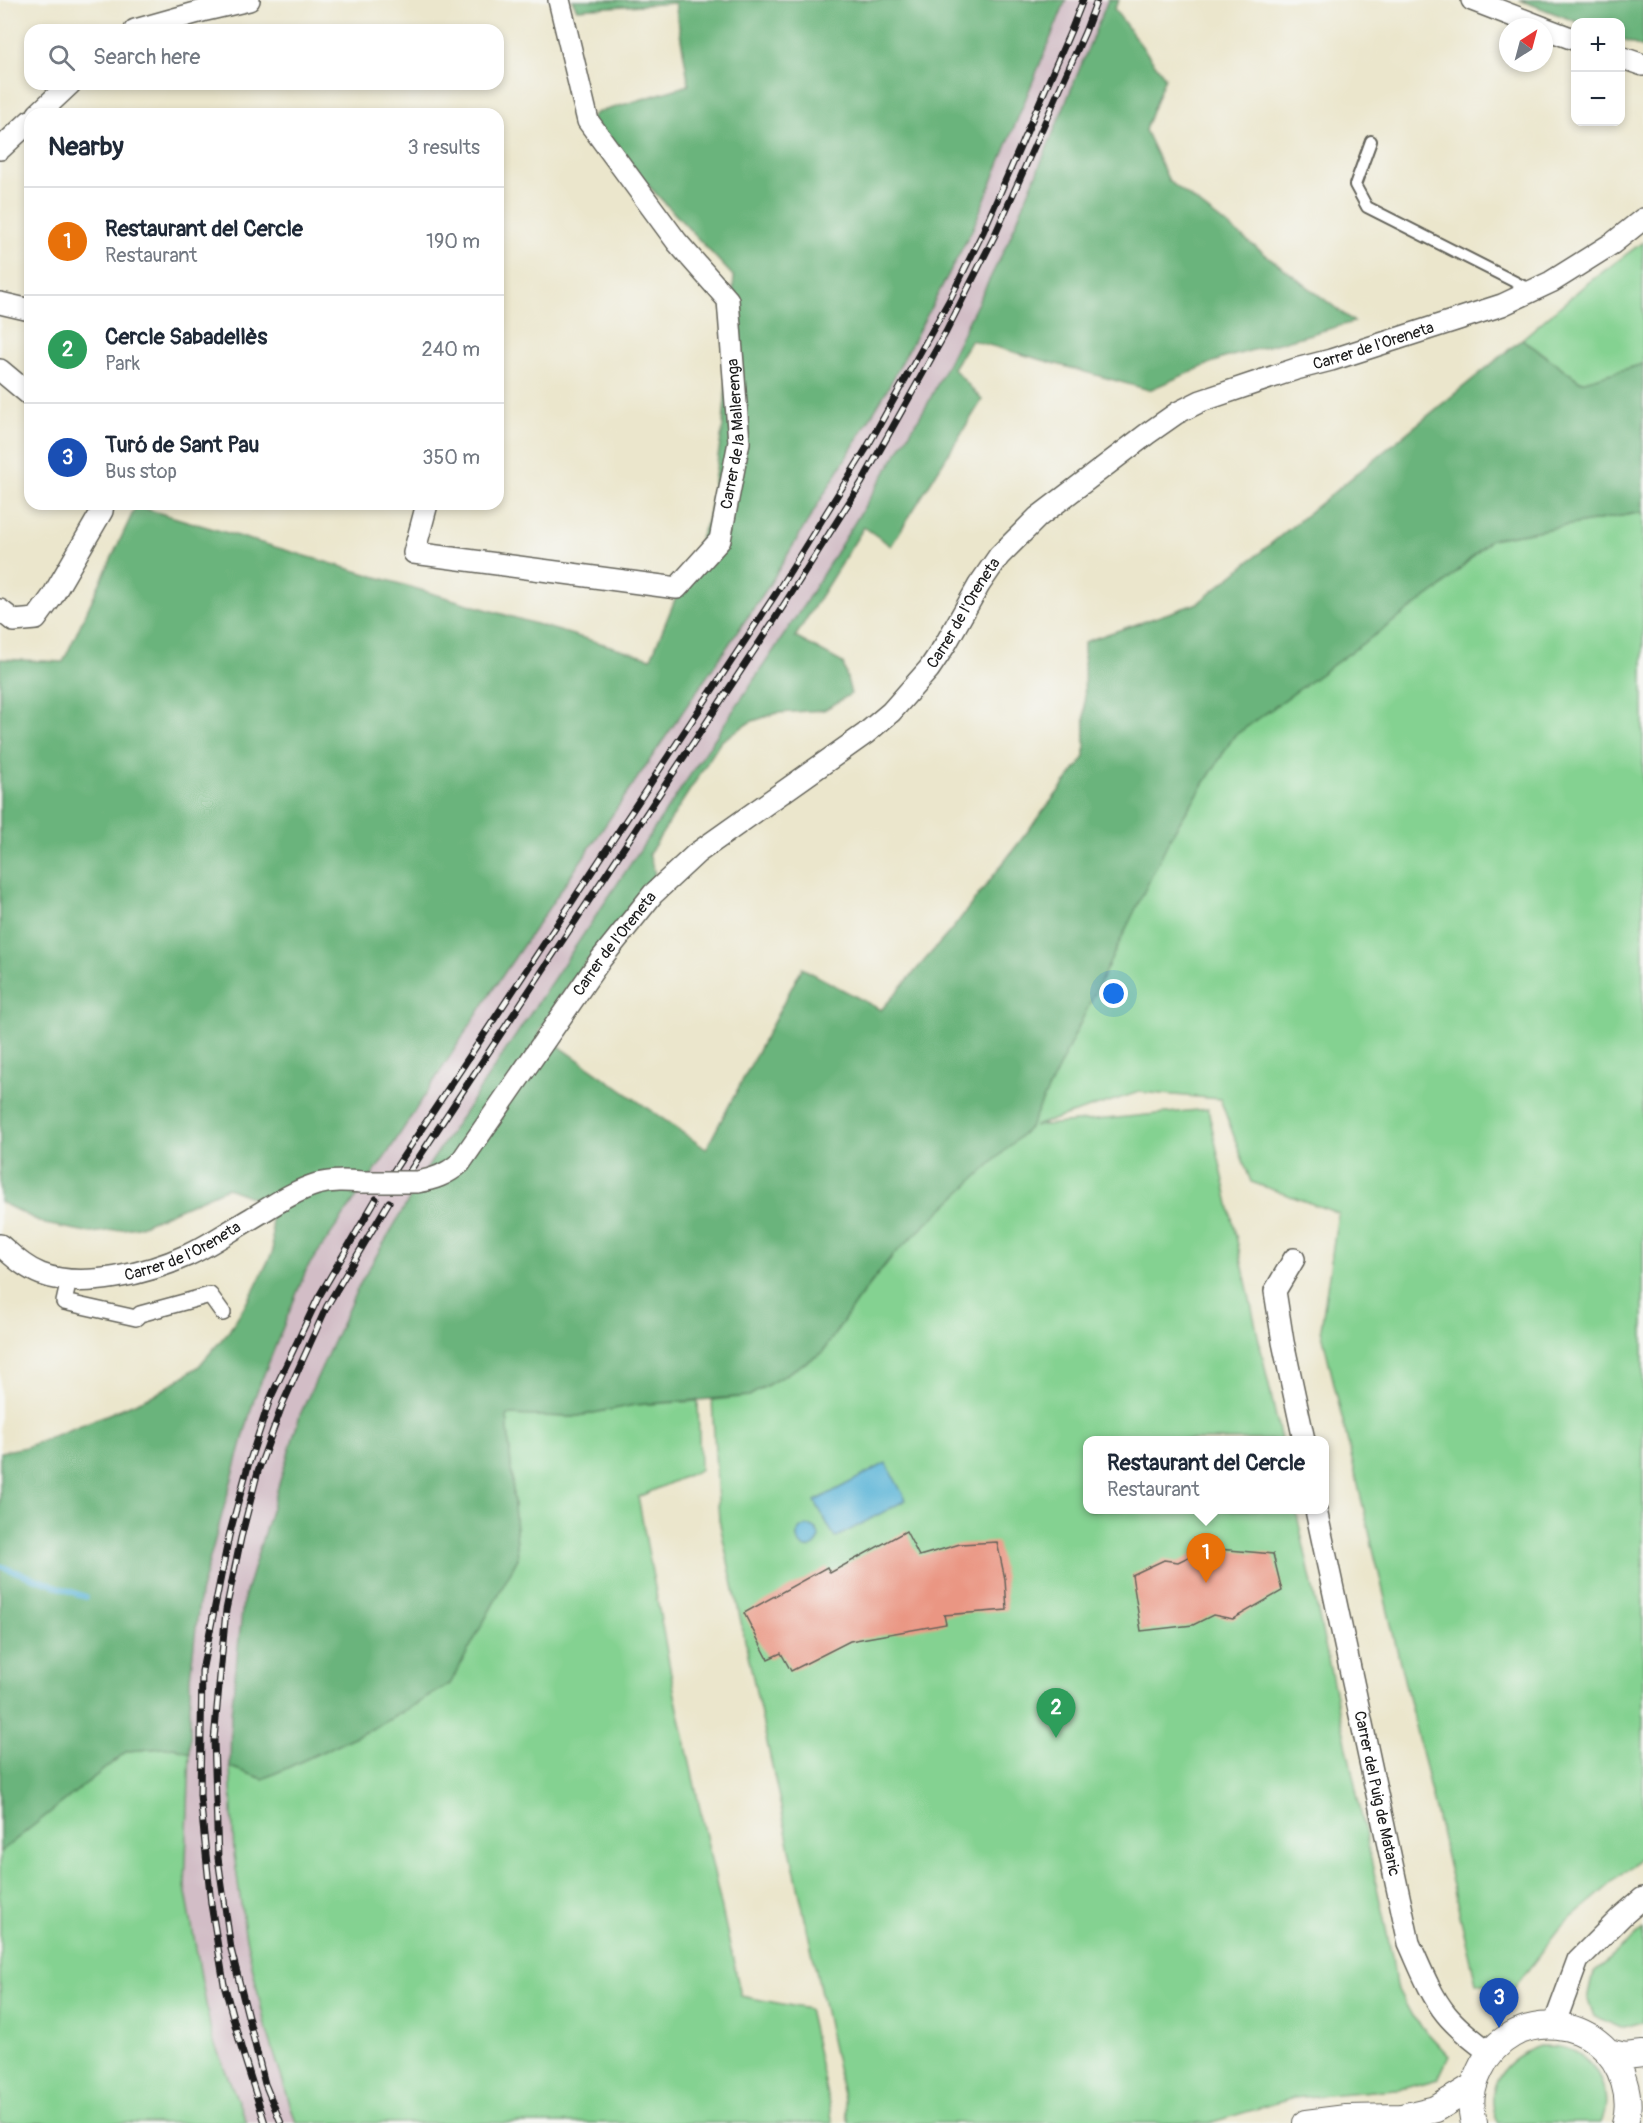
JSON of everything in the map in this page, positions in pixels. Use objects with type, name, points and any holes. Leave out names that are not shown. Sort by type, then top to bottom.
[{"type":"street","points":[[155,24],[249,0]]},
{"type":"street","name":"Carrer de la Mallerenga","points":[[425,510],[414,553],[677,588],[720,540],[739,442],[728,300],[677,242],[588,121],[560,0]]},
{"type":"street","points":[[1472,0],[1519,18]]},
{"type":"street","points":[[1553,31],[1571,38]]},
{"type":"street","points":[[1625,59],[1643,65]]},
{"type":"street","points":[[44,108],[64,90]]},
{"type":"street","points":[[0,149],[24,127]]},
{"type":"street","name":"Carrer de l'Oreneta","points":[[0,1245],[28,1268],[42,1274],[69,1280],[112,1278],[166,1264],[190,1254],[307,1188],[332,1181],[417,1182],[435,1179],[448,1173],[460,1163],[601,959],[653,894],[697,853],[865,734],[891,712],[940,653],[979,585],[999,556],[1038,517],[1147,434],[1177,413],[1201,401],[1491,308],[1551,282],[1613,243],[1643,219]]},
{"type":"street","points":[[0,303],[24,309]]},
{"type":"street","points":[[0,370],[24,390]]},
{"type":"street","points":[[0,610],[14,621],[36,619],[52,597],[102,510]]},
{"type":"street","points":[[1294,1259],[1275,1292],[1303,1436]]},
{"type":"street","points":[[69,1280],[64,1302],[136,1318],[140,1314],[210,1295],[223,1313]]},
{"type":"street","name":"Carrer del Puig de Mataric","points":[[1317,1514],[1409,1943],[1436,2000],[1447,2015],[1466,2035],[1489,2052]]},
{"type":"street","points":[[1554,2025],[1578,1960],[1643,1898]]},
{"type":"street","points":[[1473,2123],[1470,2109],[1472,2087],[1489,2052],[1506,2037],[1528,2028],[1554,2025],[1578,2030],[1595,2039],[1609,2052],[1621,2071],[1628,2093],[1625,2123]]},
{"type":"street","points":[[1609,2052],[1625,2056],[1643,2054]]},
{"type":"street","points":[[1306,2123],[1346,2118],[1402,2116],[1436,2109],[1472,2087]]},
{"type":"lane","points":[[1371,141],[1355,185],[1361,200],[1367,207],[1532,291]]},
{"type":"shaded area","points":[[1066,0],[1108,0],[1009,240],[927,405],[802,608],[431,1162],[358,1287],[231,1714],[230,1772],[234,1854],[245,1933],[265,2025],[296,2123],[247,2123],[212,2038],[185,1887],[190,1678],[200,1594],[254,1399],[307,1268],[387,1154],[494,988],[768,587],[887,390],[973,228]]},
{"type":"green space","points":[[572,0],[1066,0],[973,228],[887,390],[768,587],[494,988],[387,1154],[307,1268],[254,1399],[200,1594],[190,1678],[190,1753],[174,1747],[127,1751],[0,1852],[0,1452],[26,1447],[158,1393],[198,1367],[229,1331],[253,1292],[273,1251],[270,1204],[227,1188],[138,1227],[92,1233],[45,1224],[0,1202],[0,659],[63,662],[134,510],[150,510],[651,658],[708,519],[723,425],[734,277],[588,121],[596,113],[689,85],[675,3],[577,9]]},
{"type":"green space","points":[[1108,0],[1119,0],[1114,9],[1165,77],[1145,130],[1169,181],[1354,322],[1221,359],[1149,390],[971,340],[953,368],[982,400],[891,546],[864,527],[795,637],[843,663],[851,694],[824,710],[777,713],[750,722],[721,741],[649,854],[655,874],[569,984],[539,1032],[706,1149],[802,968],[881,1010],[953,928],[1085,757],[1084,642],[1198,603],[1522,339],[1581,382],[1643,364],[1643,512],[1491,539],[1440,588],[1234,736],[1171,836],[1030,1127],[891,1257],[856,1302],[822,1353],[749,1396],[634,1405],[573,1417],[507,1415],[518,1558],[450,1684],[380,1725],[263,1779],[230,1767],[231,1714],[243,1602],[300,1415],[358,1287],[431,1162],[802,608],[927,405],[1009,240]]},
{"type":"green space","points":[[1520,0],[1643,0],[1643,48],[1625,41],[1625,18],[1571,20]]},
{"type":"green space","points":[[1643,242],[1643,364],[1582,382],[1522,339],[1585,285]]},
{"type":"green space","points":[[1643,512],[1643,1856],[1561,1927],[1511,1992],[1476,1983],[1321,1329],[1338,1213],[1251,1182],[1220,1099],[1139,1092],[1034,1126],[1208,1109],[1280,1436],[1083,1436],[1083,1514],[1297,1514],[1392,1957],[1396,1986],[1412,2016],[1449,2056],[1438,2079],[1406,2088],[1294,2098],[1209,2123],[849,2123],[719,1520],[712,1400],[749,1396],[822,1353],[856,1302],[892,1257],[1171,836],[1234,736],[1440,588],[1491,539]]},
{"type":"green space","points":[[698,1401],[700,1470],[638,1497],[675,1695],[741,1996],[808,2009],[833,2123],[296,2123],[265,2025],[245,1933],[234,1854],[230,1767],[263,1779],[380,1725],[450,1684],[518,1558],[507,1415],[573,1417],[634,1405]]},
{"type":"green space","points":[[174,1747],[190,1753],[185,1887],[212,2038],[247,2123],[0,2123],[0,1852],[127,1751]]},
{"type":"green space","points":[[1643,1930],[1643,2022],[1621,2028],[1594,2016],[1588,2000],[1594,1973]]},
{"type":"green space","points":[[1540,2046],[1568,2049],[1577,2053],[1592,2066],[1598,2074],[1605,2093],[1606,2103],[1601,2123],[1498,2123],[1493,2097],[1500,2075],[1516,2058]]},
{"type":"water","points":[[886,1463],[906,1500],[835,1538],[815,1501]]},
{"type":"water","points":[[804,1526],[812,1526],[819,1533],[819,1541],[812,1548],[804,1548],[797,1541],[797,1533]]},
{"type":"building","points":[[906,1531],[919,1556],[960,1544],[997,1542],[1005,1579],[1007,1610],[944,1615],[946,1624],[850,1641],[791,1671],[781,1653],[768,1659],[744,1613],[827,1567],[830,1573]]},
{"type":"building","points":[[1207,1548],[1273,1554],[1282,1591],[1233,1619],[1213,1615],[1193,1625],[1141,1631],[1132,1575],[1164,1560],[1178,1562]]},
{"type":"waterway","points":[[0,1566],[86,1597]]},
{"type":"railway","points":[[393,1172],[777,592],[866,449],[950,299],[983,232],[1083,0]]},
{"type":"railway","points":[[410,1171],[773,622],[862,482],[946,332],[994,237],[1097,0]]},
{"type":"railway","points":[[265,2123],[224,1984],[211,1904],[200,1795],[202,1671],[229,1536],[248,1466],[270,1399],[318,1298],[376,1199]]},
{"type":"railway","points":[[281,2123],[265,2084],[231,1949],[218,1858],[214,1740],[226,1610],[258,1471],[283,1403],[327,1306],[389,1202]]},
{"type":"place","name":"Restaurant del Cercle","points":[[1206,1583]]},
{"type":"place","name":"Cercle Sabadellès","points":[[1056,1738]]},
{"type":"place","name":"Turó de Sant Pau","points":[[1499,2028]]}]
